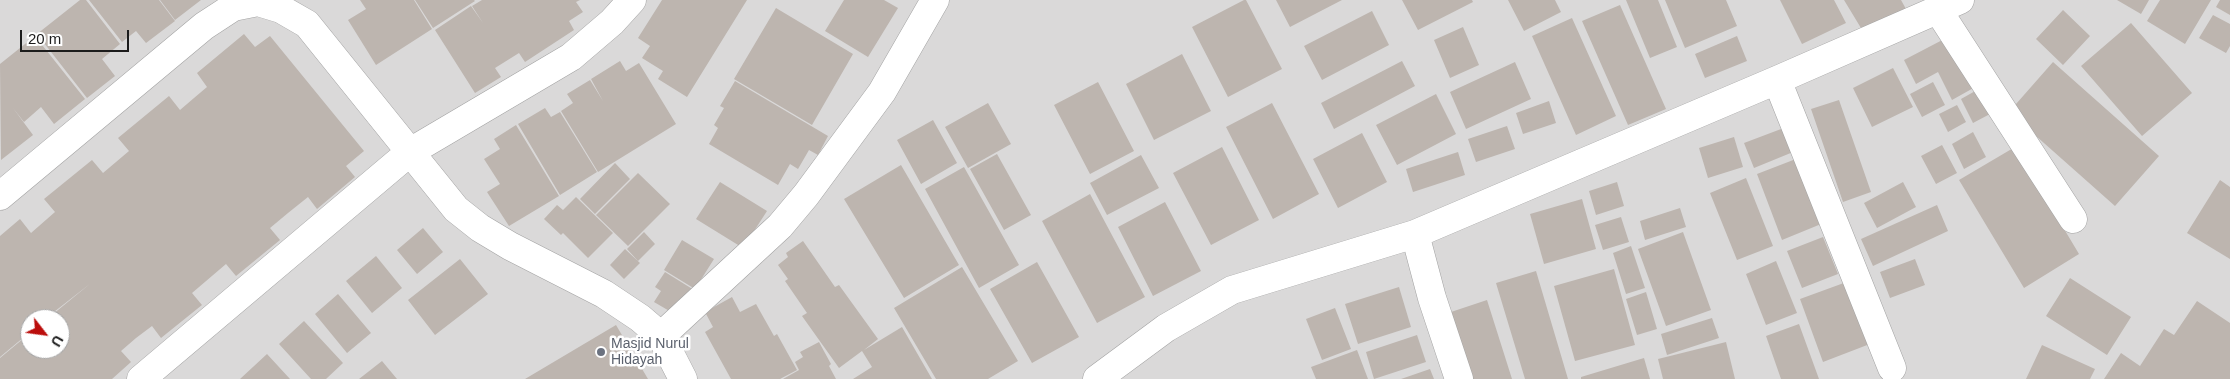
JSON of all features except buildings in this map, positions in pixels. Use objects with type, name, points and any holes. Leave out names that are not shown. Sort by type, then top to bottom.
[{"type":"street","points":[[141,379],[410,152],[571,57],[612,22],[632,0]]},
{"type":"street","points":[[661,336],[754,252],[796,207],[882,92],[935,0]]},
{"type":"street","points":[[0,196],[204,26],[233,7],[260,1],[282,9],[307,24],[456,209],[480,228],[549,268],[604,294],[640,318],[661,336],[683,379]]},
{"type":"street","points":[[1097,379],[1166,328],[1232,290],[1297,268],[1415,234],[1949,5],[2073,219]]},
{"type":"street","points":[[1777,80],[1819,180],[1892,368]]},
{"type":"street","points":[[1415,234],[1432,298],[1459,379]]},
{"type":"shaded area","points":[[0,0],[2230,0],[2230,379],[0,379]]},
{"type":"place","name":"Masjid Nurul Hidayah","points":[[601,352]]}]
